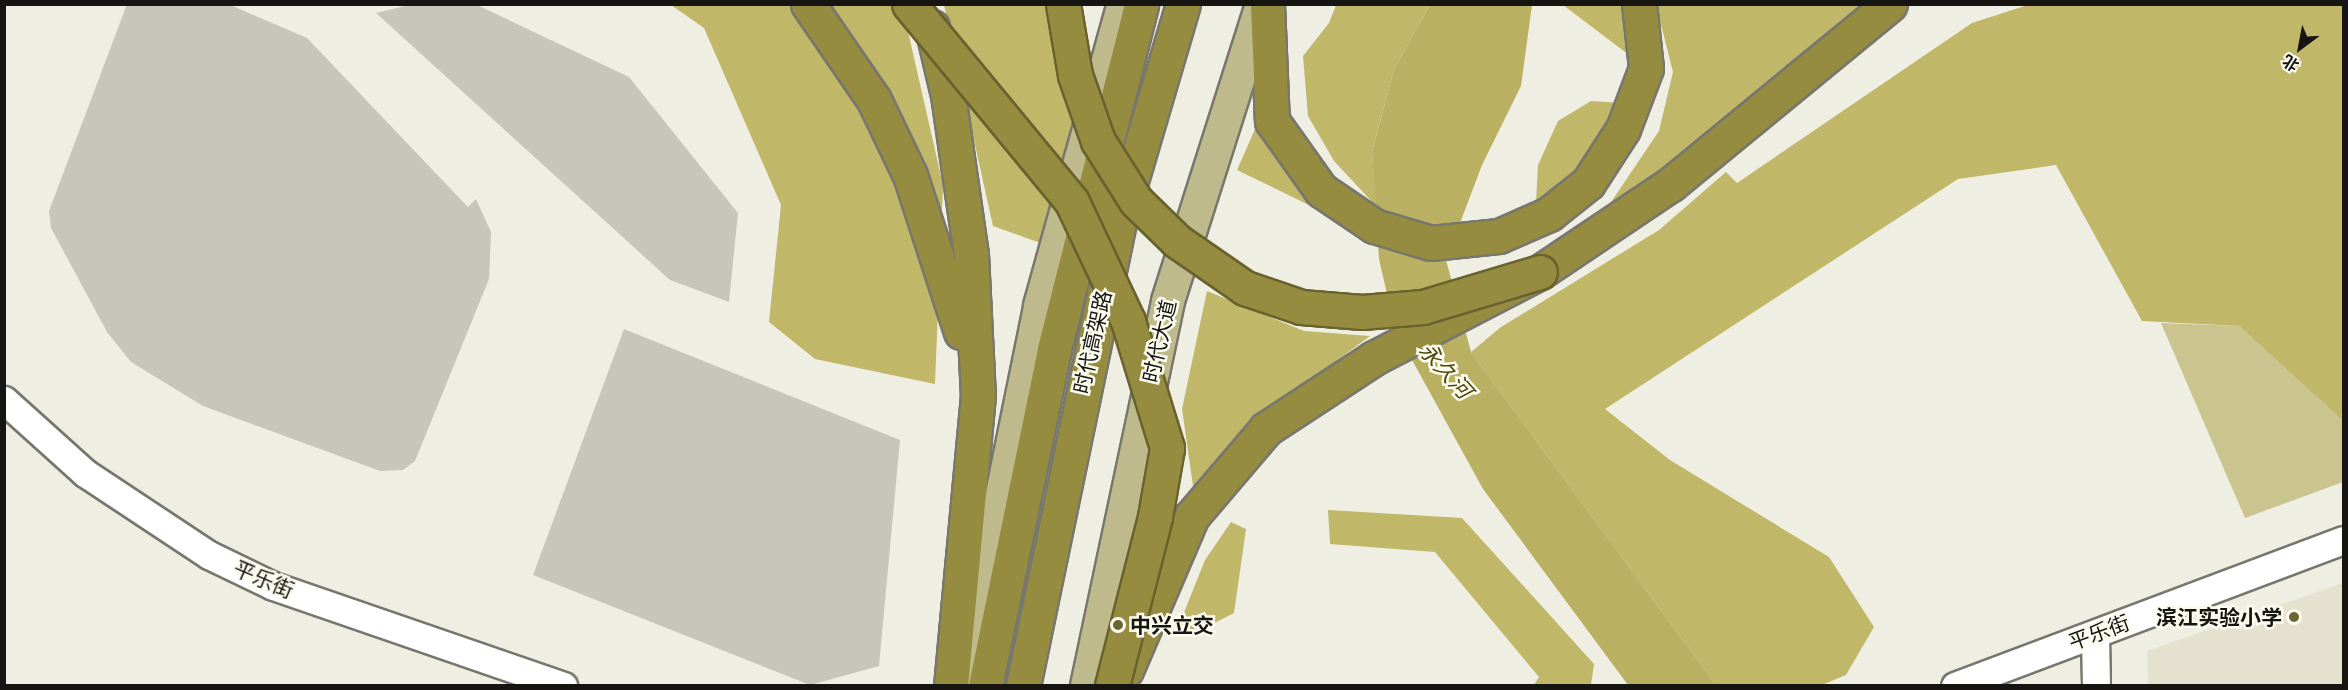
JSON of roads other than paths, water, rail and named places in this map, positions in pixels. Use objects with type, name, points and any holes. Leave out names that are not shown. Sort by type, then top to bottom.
[{"type":"highway","points":[[808,4],[874,100],[910,175],[934,237],[978,395]]},
{"type":"highway","points":[[909,4],[1072,202],[1128,321],[1167,448],[1155,517],[1112,686]]},
{"type":"highway","points":[[927,4],[948,95],[971,254],[978,395],[951,686]]},
{"type":"highway","points":[[1063,4],[1074,75],[1098,141],[1136,201],[1177,241],[1245,288],[1301,307],[1362,312],[1423,307],[1540,272]]},
{"type":"highway","name":"时代高架路","points":[[985,686],[1054,349],[1141,4]]},
{"type":"highway","name":"时代高架路","points":[[1023,686],[1120,218],[1183,4]]},
{"type":"highway","points":[[1267,4],[1272,121],[1321,190],[1374,226],[1431,243],[1499,236],[1549,213],[1588,183],[1623,129],[1646,68],[1639,4]]},
{"type":"highway","points":[[1119,686],[1192,516],[1266,429],[1374,358],[1540,272],[1671,184],[1890,4]]},
{"type":"main road","points":[[963,686],[1040,306],[1124,4]]},
{"type":"main road","name":"时代大道","points":[[1087,686],[1168,301],[1262,4]]},
{"type":"street","name":"平乐街","points":[[4,400],[85,473],[209,555],[273,586],[563,686]]},
{"type":"street","name":"平乐街","points":[[1955,686],[2343,540]]},
{"type":"street","points":[[2095,634],[2096,686]]},
{"type":"water","name":"永久河","points":[[1430,5],[1532,5],[1521,86],[1482,165],[1446,260],[1471,352],[1716,685],[1628,685],[1483,489],[1395,329],[1379,259],[1372,152],[1394,69]]},
{"type":"place","name":"滨江实验小学","points":[[2294,617]]},
{"type":"place","name":"中兴立交","points":[[1118,625]]}]
